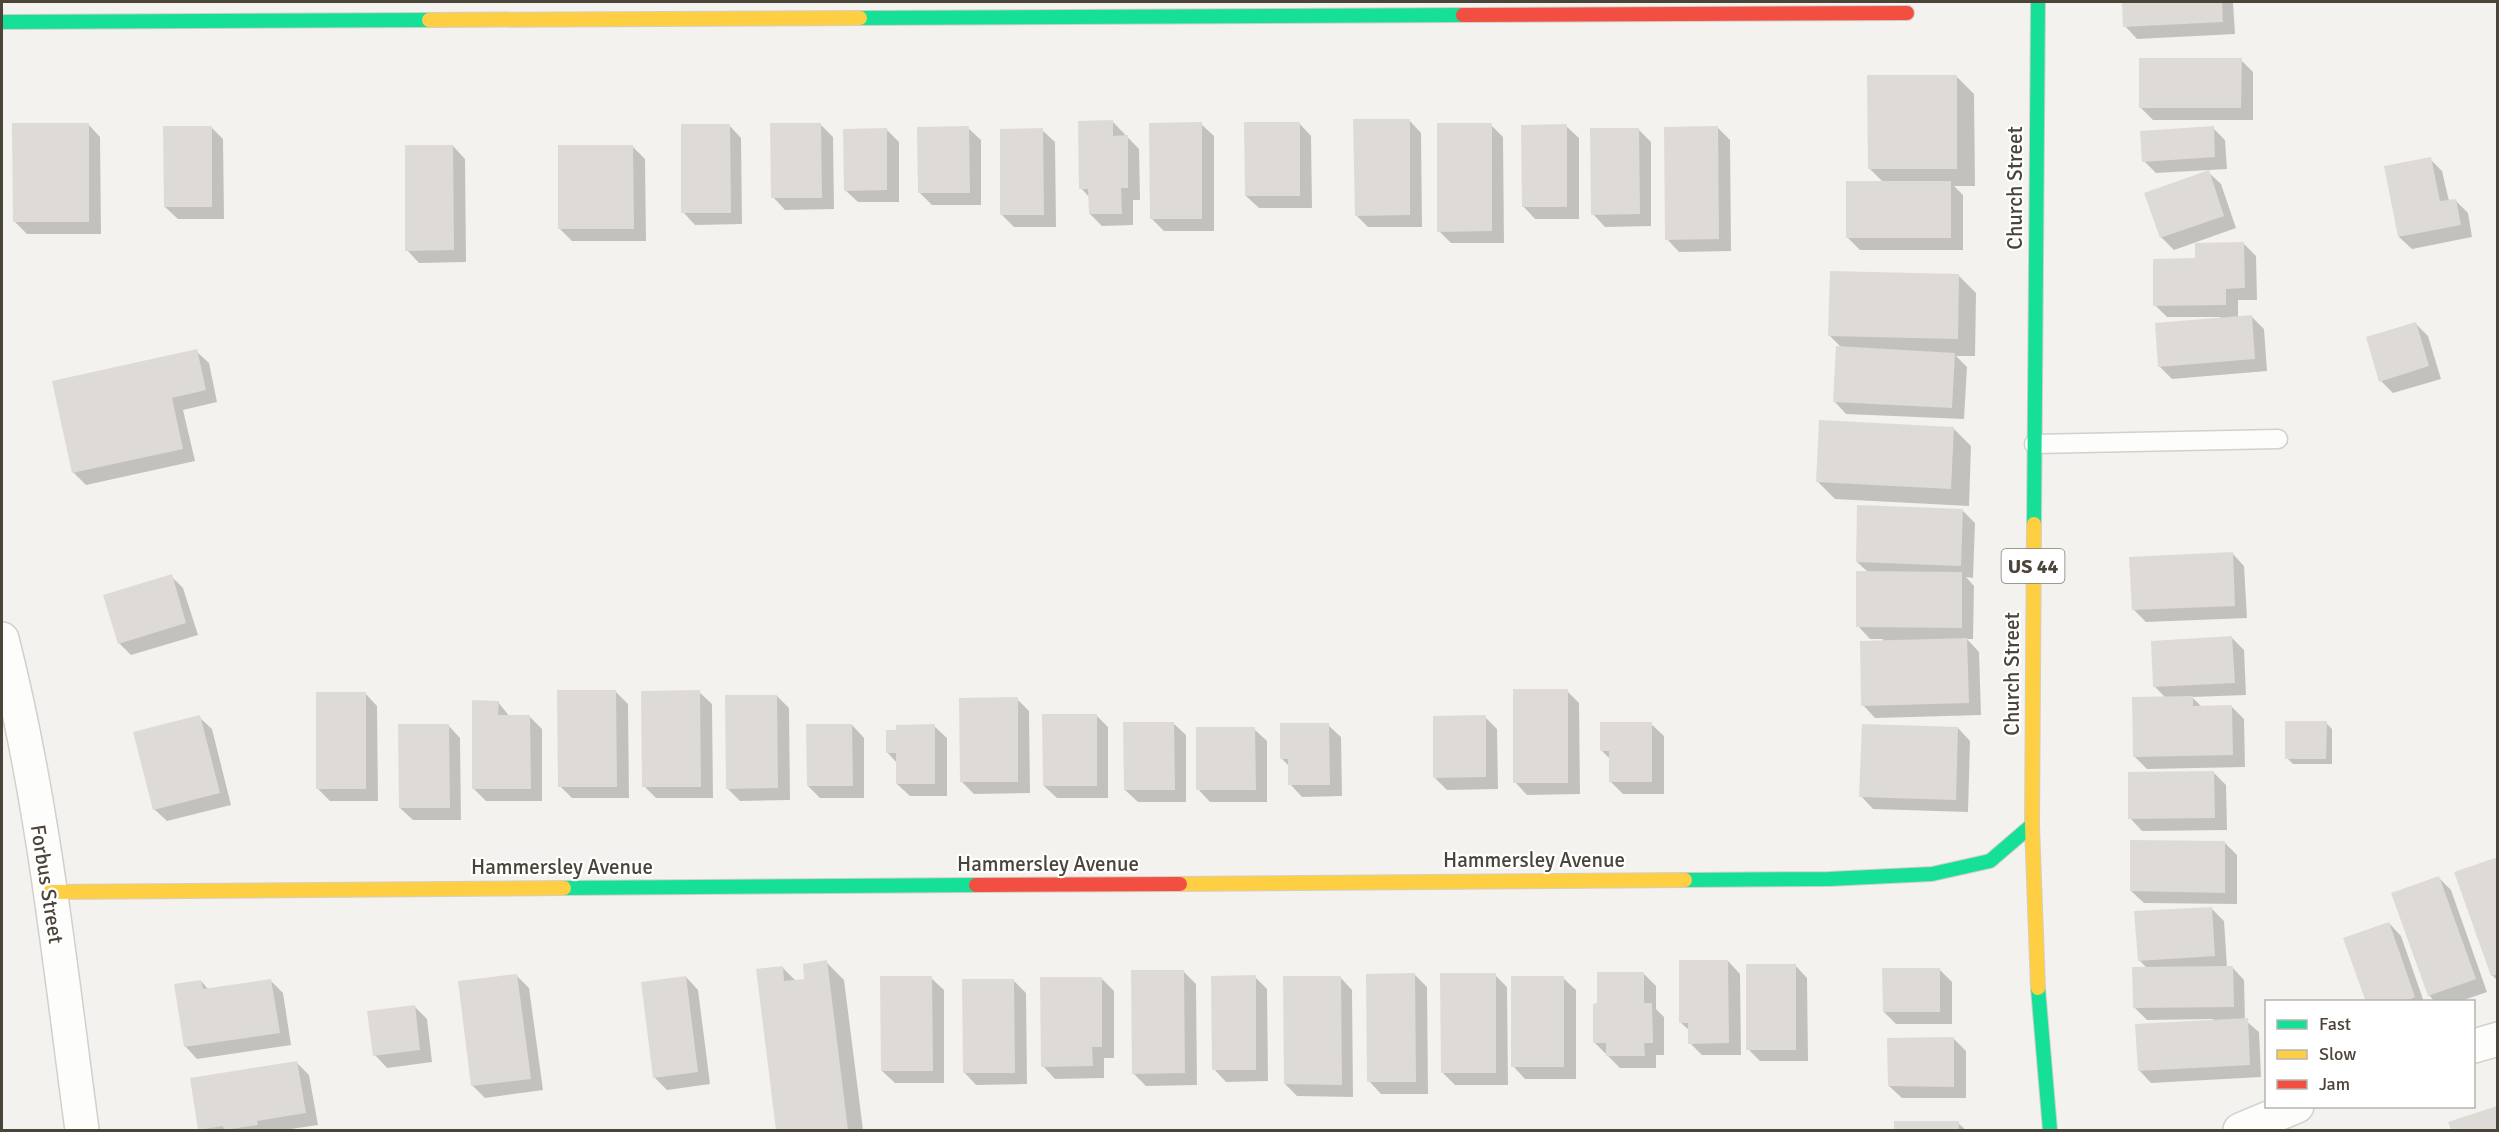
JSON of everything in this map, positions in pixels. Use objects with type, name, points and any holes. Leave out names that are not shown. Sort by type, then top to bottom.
[{"type":"main road","name":"Church Street","points":[[2038,2],[2032,825],[2037,989],[2050,1131]]},
{"type":"main road","points":[[2,22],[535,11],[1342,8],[1907,13]]},
{"type":"main road","name":"Hammersley Avenue","points":[[50,892],[1829,879],[1932,874],[1990,861],[2032,825]]},
{"type":"street","name":"Forbus Street","points":[[2,639],[18,701],[50,892],[82,1131]]},
{"type":"street","points":[[2475,1046],[2498,1039]]},
{"type":"street","points":[[2240,1131],[2295,1108]]},
{"type":"lane","points":[[2034,444],[2278,439]]},
{"type":"building","points":[[2122,2],[2222,2],[2223,22],[2123,27]]},
{"type":"building","points":[[2139,58],[2242,58],[2241,108],[2139,108]]},
{"type":"building","points":[[1867,75],[1957,75],[1957,169],[1868,169]]},
{"type":"building","points":[[1353,119],[1410,119],[1410,215],[1355,216]]},
{"type":"building","points":[[1113,120],[1113,136],[1128,135],[1128,188],[1121,188],[1122,214],[1089,214],[1088,189],[1079,189],[1078,121]]},
{"type":"building","points":[[1202,122],[1202,219],[1150,219],[1149,123]]},
{"type":"building","points":[[1244,122],[1300,122],[1300,196],[1245,196]]},
{"type":"building","points":[[12,123],[89,123],[89,222],[13,222]]},
{"type":"building","points":[[770,123],[821,123],[822,198],[771,198]]},
{"type":"building","points":[[1437,123],[1492,123],[1492,231],[1437,232]]},
{"type":"building","points":[[681,124],[730,124],[731,213],[681,213]]},
{"type":"building","points":[[1567,124],[1567,207],[1522,207],[1521,125]]},
{"type":"building","points":[[163,126],[212,126],[212,207],[164,207]]},
{"type":"building","points":[[969,126],[970,193],[918,193],[917,127]]},
{"type":"building","points":[[1718,126],[1719,239],[1665,240],[1664,127]]},
{"type":"building","points":[[2214,126],[2215,157],[2142,162],[2140,131]]},
{"type":"building","points":[[887,128],[887,190],[844,191],[843,129]]},
{"type":"building","points":[[1043,128],[1044,215],[1000,215],[1000,129]]},
{"type":"building","points":[[1590,128],[1639,128],[1640,214],[1591,215]]},
{"type":"building","points":[[405,145],[453,145],[454,250],[405,251]]},
{"type":"building","points":[[558,145],[633,145],[634,229],[558,229]]},
{"type":"building","points":[[2431,157],[2440,201],[2456,199],[2461,225],[2398,237],[2384,166]]},
{"type":"building","points":[[2209,170],[2224,216],[2160,238],[2144,193]]},
{"type":"building","points":[[1846,181],[1951,181],[1951,238],[1846,238]]},
{"type":"building","points":[[2244,242],[2245,288],[2226,289],[2226,305],[2153,306],[2153,259],[2195,258],[2195,243]]},
{"type":"building","points":[[1830,271],[1959,274],[1958,339],[1828,336]]},
{"type":"building","points":[[2252,315],[2255,359],[2158,367],[2155,323]]},
{"type":"building","points":[[2416,322],[2429,366],[2379,382],[2366,337]]},
{"type":"building","points":[[1836,346],[1955,353],[1952,408],[1833,402]]},
{"type":"building","points":[[197,349],[206,390],[172,398],[183,449],[72,473],[52,381]]},
{"type":"building","points":[[1819,420],[1954,427],[1951,489],[1816,482]]},
{"type":"building","points":[[1857,505],[1963,509],[1961,566],[1856,562]]},
{"type":"building","points":[[2233,552],[2235,606],[2132,610],[2129,557]]},
{"type":"building","points":[[1856,571],[1962,572],[1962,628],[1856,627]]},
{"type":"building","points":[[172,574],[186,623],[118,644],[103,595]]},
{"type":"building","points":[[2232,636],[2235,683],[2153,687],[2151,641]]},
{"type":"building","points":[[1967,638],[1969,703],[1861,706],[1860,641]]},
{"type":"building","points":[[1513,689],[1568,689],[1568,783],[1513,783]]},
{"type":"building","points":[[557,690],[616,690],[617,787],[558,787]]},
{"type":"building","points":[[700,690],[701,787],[642,787],[641,691]]},
{"type":"building","points":[[316,692],[366,692],[366,789],[316,789]]},
{"type":"building","points":[[725,695],[777,695],[778,788],[726,789]]},
{"type":"building","points":[[2193,696],[2193,706],[2232,705],[2233,755],[2133,757],[2132,697]]},
{"type":"building","points":[[1018,697],[1018,782],[960,782],[959,698]]},
{"type":"building","points":[[472,700],[499,701],[498,715],[530,715],[531,789],[472,789]]},
{"type":"building","points":[[1042,714],[1097,714],[1097,786],[1043,786]]},
{"type":"building","points":[[200,715],[220,793],[153,810],[133,732]]},
{"type":"building","points":[[1486,715],[1486,777],[1433,778],[1433,716]]},
{"type":"building","points":[[2285,721],[2327,721],[2326,759],[2285,759]]},
{"type":"building","points":[[1123,722],[1174,722],[1175,790],[1124,790]]},
{"type":"building","points":[[1600,722],[1652,722],[1652,782],[1609,782],[1609,751],[1600,751]]},
{"type":"building","points":[[1280,723],[1329,723],[1330,785],[1288,785],[1288,759],[1280,759]]},
{"type":"building","points":[[398,724],[449,724],[450,808],[399,808]]},
{"type":"building","points":[[806,724],[852,724],[853,786],[807,786]]},
{"type":"building","points":[[935,724],[935,784],[896,784],[896,753],[886,753],[886,730],[896,730],[896,725]]},
{"type":"building","points":[[1862,724],[1958,727],[1956,800],[1859,797]]},
{"type":"building","points":[[1196,727],[1255,727],[1256,790],[1196,790]]},
{"type":"building","points":[[2214,771],[2215,818],[2128,819],[2128,772]]},
{"type":"building","points":[[2130,840],[2225,841],[2225,893],[2130,891]]},
{"type":"building","points":[[2498,857],[2498,974],[2491,976],[2454,872]]},
{"type":"building","points":[[2439,876],[2476,979],[2428,996],[2391,893]]},
{"type":"building","points":[[2212,907],[2215,956],[2138,961],[2134,911]]},
{"type":"building","points":[[2389,922],[2415,997],[2408,1000],[2365,1000],[2343,938]]},
{"type":"building","points":[[827,960],[848,1130],[776,1130],[756,969],[783,966],[784,981],[804,979],[803,964]]},
{"type":"building","points":[[1679,960],[1728,960],[1729,1043],[1688,1044],[1688,1023],[1679,1023]]},
{"type":"building","points":[[1746,964],[1796,964],[1796,1050],[1746,1050]]},
{"type":"building","points":[[2233,966],[2234,1007],[2133,1008],[2132,967]]},
{"type":"building","points":[[1882,968],[1940,968],[1940,1012],[1883,1012]]},
{"type":"building","points":[[1131,970],[1184,970],[1185,1073],[1132,1074]]},
{"type":"building","points":[[1597,972],[1644,972],[1644,1003],[1652,1003],[1653,1043],[1644,1043],[1645,1056],[1606,1056],[1606,1043],[1593,1043],[1593,1004],[1597,1003]]},
{"type":"building","points":[[1415,973],[1416,1082],[1367,1082],[1366,974]]},
{"type":"building","points":[[1440,973],[1496,973],[1496,1073],[1441,1073]]},
{"type":"building","points":[[517,974],[531,1079],[471,1086],[458,981]]},
{"type":"building","points":[[1256,975],[1256,1070],[1212,1070],[1211,976]]},
{"type":"building","points":[[686,976],[698,1072],[653,1078],[641,982]]},
{"type":"building","points":[[880,976],[932,976],[933,1071],[881,1071]]},
{"type":"building","points":[[1283,976],[1341,976],[1342,1085],[1284,1084]]},
{"type":"building","points":[[1511,976],[1564,976],[1564,1067],[1511,1067]]},
{"type":"building","points":[[1040,977],[1102,977],[1102,1047],[1092,1047],[1093,1066],[1041,1067]]},
{"type":"building","points":[[271,979],[280,1033],[184,1047],[174,984],[201,980],[203,989]]},
{"type":"building","points":[[962,979],[1014,979],[1015,1073],[963,1073]]},
{"type":"building","points":[[415,1005],[420,1050],[373,1056],[367,1011]]},
{"type":"building","points":[[2248,1018],[2250,1065],[2138,1071],[2135,1024]]},
{"type":"building","points":[[1954,1037],[1954,1087],[1888,1086],[1887,1038]]},
{"type":"building","points":[[297,1061],[306,1113],[257,1121],[258,1125],[224,1130],[223,1126],[198,1130],[190,1078]]},
{"type":"building","points":[[2497,1106],[2498,1130],[2451,1130],[2448,1122]]},
{"type":"building","points":[[1894,1121],[1959,1121],[1959,1130],[1894,1130]]},
{"type":"traffic: fast","points":[[2034,524],[2038,2]]},
{"type":"traffic: fast","points":[[860,18],[1463,15]]},
{"type":"traffic: fast","points":[[2,22],[429,20]]},
{"type":"traffic: fast","points":[[1685,880],[1829,879],[1932,874],[1990,861],[2032,825]]},
{"type":"traffic: fast","points":[[564,888],[976,885]]},
{"type":"traffic: fast","points":[[2038,988],[2050,1130]]},
{"type":"traffic: slow","points":[[429,20],[860,18]]},
{"type":"traffic: slow","points":[[2034,524],[2032,825],[2038,988]]},
{"type":"traffic: slow","points":[[1180,884],[1685,880]]},
{"type":"traffic: slow","points":[[50,892],[564,888]]},
{"type":"traffic: jam","points":[[1463,15],[1907,13]]},
{"type":"traffic: jam","points":[[976,885],[1180,884]]}]
